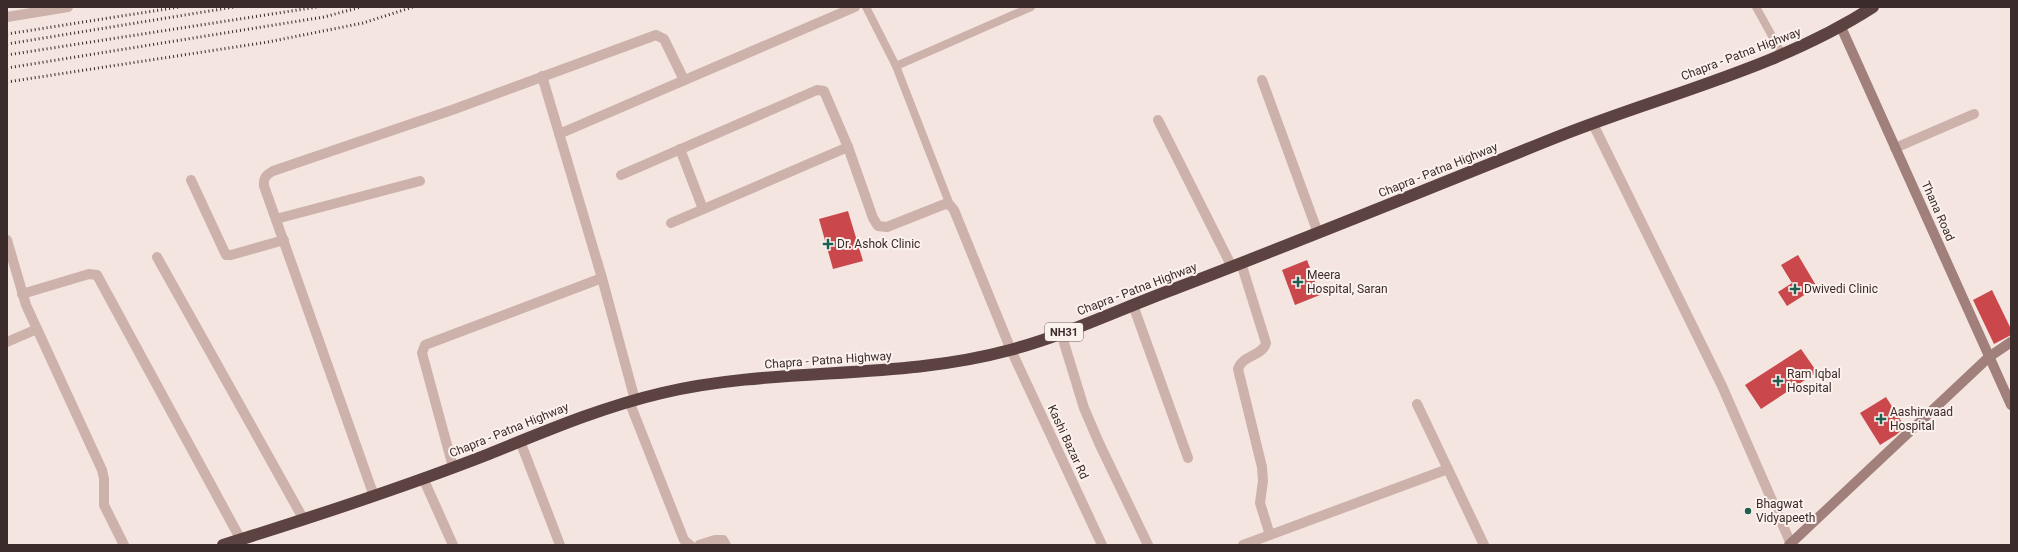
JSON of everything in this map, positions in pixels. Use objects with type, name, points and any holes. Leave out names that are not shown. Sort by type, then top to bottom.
[{"type":"highway","name":"Chapra - Patna Highway","points":[[224,545],[374,496],[453,467],[592,412],[632,401],[703,384],[865,370],[912,368],[961,361],[1012,350],[1061,333],[1237,265],[1593,124],[1782,54],[1841,28],[1873,7]]},
{"type":"street","points":[[7,17],[68,7]]},
{"type":"street","points":[[559,134],[855,7]]},
{"type":"street","name":"Thana Road","points":[[1841,28],[2011,405]]},
{"type":"street","points":[[374,496],[276,219],[264,182],[266,175],[273,171],[452,110],[656,35],[664,39],[684,80]]},
{"type":"street","points":[[542,76],[602,278],[632,401],[684,540],[690,545]]},
{"type":"street","points":[[1262,80],[1318,233]]},
{"type":"street","points":[[620,175],[820,90],[827,95],[848,147],[873,218],[878,226],[887,227],[941,205],[950,205]]},
{"type":"street","points":[[1895,148],[1974,114]]},
{"type":"street","points":[[1158,120],[1237,265],[1266,342],[1264,348],[1243,361],[1238,369],[1262,467],[1263,481],[1260,503],[1270,535]]},
{"type":"street","points":[[1593,124],[1722,386],[1794,543],[1989,357],[2011,342]]},
{"type":"street","points":[[672,223],[848,147]]},
{"type":"street","points":[[680,150],[703,209]]},
{"type":"street","points":[[190,180],[226,255],[231,255],[284,240]]},
{"type":"street","points":[[276,219],[420,181]]},
{"type":"street","name":"Kashi Bazar Rd","points":[[950,205],[957,216],[1012,350],[1102,545]]},
{"type":"street","points":[[7,240],[22,294],[102,470],[104,479],[104,505],[124,545]]},
{"type":"street","points":[[157,258],[304,520]]},
{"type":"street","points":[[22,294],[90,274],[97,275],[241,540]]},
{"type":"street","points":[[453,467],[422,353],[425,345],[602,278]]},
{"type":"street","points":[[1133,305],[1188,458]]},
{"type":"street","points":[[7,342],[37,329]]},
{"type":"street","points":[[1061,333],[1084,408],[1099,444],[1148,545]]},
{"type":"street","points":[[1416,404],[1484,545]]},
{"type":"street","points":[[520,441],[560,545]]},
{"type":"street","points":[[1243,545],[1448,469]]},
{"type":"street","points":[[423,478],[453,545]]},
{"type":"street","points":[[699,545],[719,539],[723,540],[726,545]]},
{"type":"lane","points":[[866,7],[896,66],[950,205]]},
{"type":"lane","points":[[896,66],[1031,7]]},
{"type":"lane","points":[[1756,7],[1782,54]]},
{"type":"building","points":[[848,211],[863,261],[833,269],[819,219]]},
{"type":"building","points":[[1798,255],[1817,287],[1787,306],[1778,292],[1792,283],[1781,265]]},
{"type":"building","points":[[1307,260],[1320,295],[1295,305],[1282,270]]},
{"type":"building","points":[[1992,290],[2011,329],[2011,335],[1994,344],[1973,300]]},
{"type":"building","points":[[1801,349],[1817,372],[1761,409],[1745,385]]},
{"type":"building","points":[[1886,397],[1905,427],[1896,435],[1880,445],[1860,413]]},
{"type":"railway","points":[[7,34],[179,7]]},
{"type":"railway","points":[[7,44],[234,7]]},
{"type":"railway","points":[[7,55],[317,7]]},
{"type":"railway","points":[[7,68],[324,17],[361,7]]},
{"type":"railway","points":[[7,82],[268,42],[363,23],[413,7]]},
{"type":"place","name":"Dr. Ashok Clinic","points":[[828,244]]},
{"type":"place","name":"Meera Hospital, Saran","points":[[1298,282]]},
{"type":"place","name":"Dwivedi Clinic","points":[[1795,289]]},
{"type":"place","name":"Ram Iqbal Hospital","points":[[1778,381]]},
{"type":"place","name":"Aashirwaad Hospital","points":[[1881,419]]},
{"type":"place","name":"Bhagwat Vidyapeeth","points":[[1748,511]]}]
